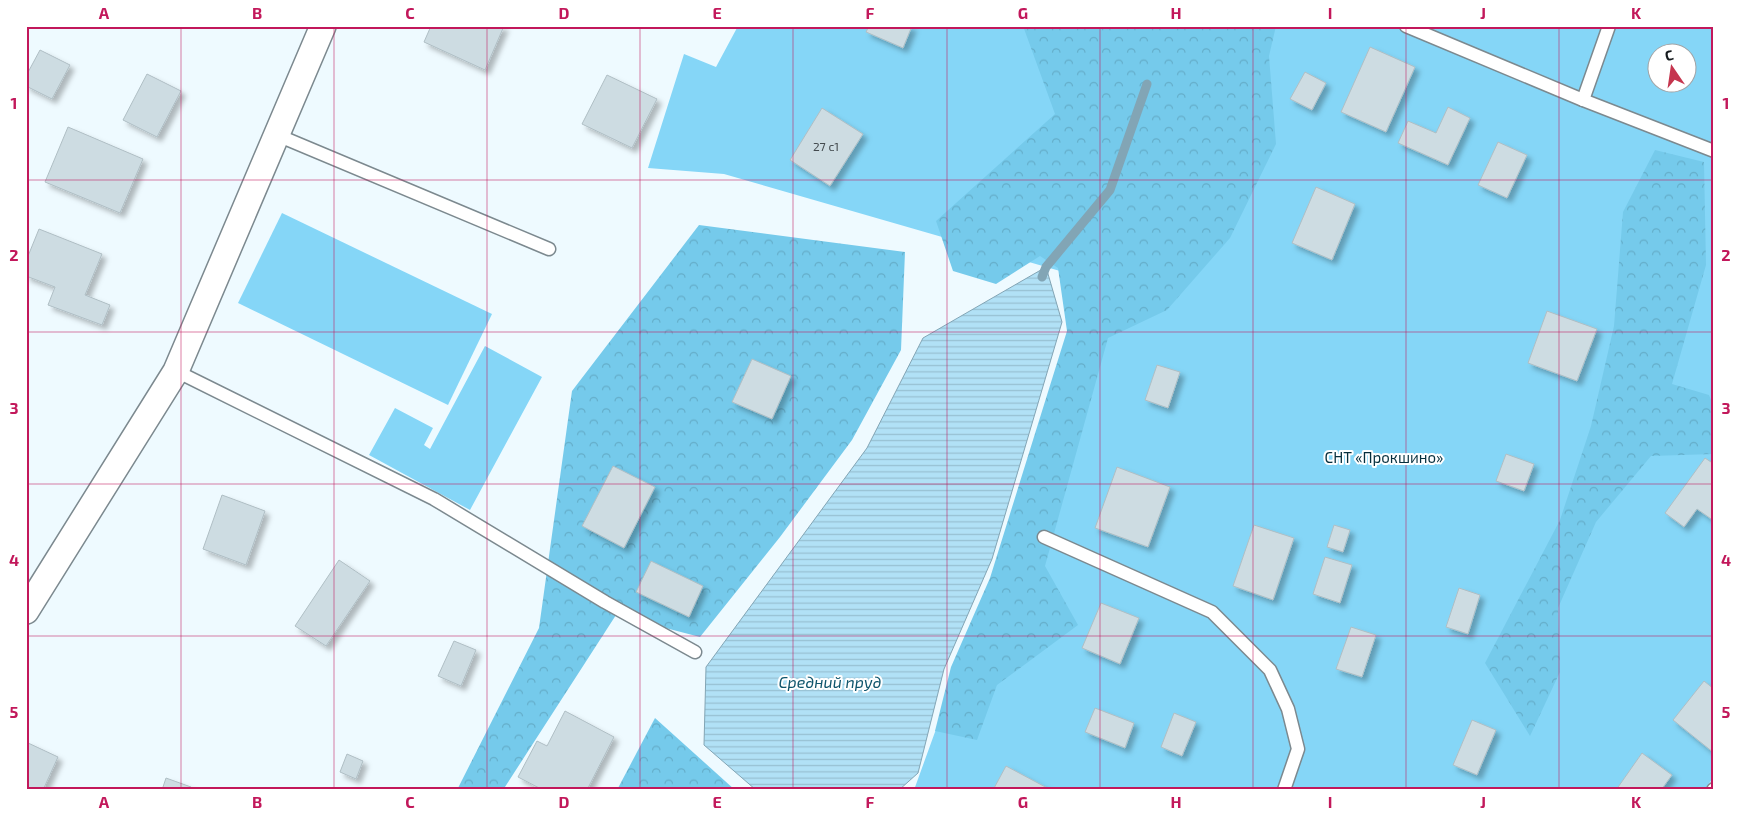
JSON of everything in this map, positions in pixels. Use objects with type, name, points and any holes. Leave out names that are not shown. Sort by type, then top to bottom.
[{"type":"street","points":[[26,611],[176,372],[323,26]]},
{"type":"lane","points":[[1406,26],[1583,100],[1714,151]]},
{"type":"lane","points":[[1583,100],[1609,26]]},
{"type":"lane","points":[[277,135],[549,249]]},
{"type":"lane","points":[[176,372],[434,499],[597,597],[695,652]]},
{"type":"lane","points":[[1044,537],[1212,612],[1270,670],[1288,709],[1298,749],[1284,790]]},
{"type":"green space","name":"СНТ «Прокшино»","points":[[738,26],[1714,26],[1714,777],[1704,790],[914,790],[1098,282],[724,174],[648,168],[684,54],[716,67]]},
{"type":"green space","points":[[1023,26],[1276,26],[1269,56],[1276,144],[1230,238],[1167,310],[1108,338],[1045,566],[1078,625],[997,685],[977,740],[935,731],[951,667],[990,578],[1067,331],[1058,268],[1040,256],[996,284],[953,271],[936,221],[1055,114]]},
{"type":"green space","points":[[1655,150],[1704,162],[1706,265],[1672,384],[1709,395],[1714,407],[1714,454],[1651,456],[1596,522],[1558,608],[1560,672],[1530,736],[1485,663],[1560,520],[1591,426],[1614,326],[1623,212]]},
{"type":"green space","points":[[282,213],[492,314],[448,405],[238,303]]},
{"type":"green space","points":[[699,225],[905,252],[901,350],[852,440],[780,537],[700,637],[616,615],[503,790],[457,790],[539,628],[572,391]]},
{"type":"green space","points":[[485,346],[542,377],[470,510],[369,455],[395,408],[433,428],[424,445],[430,449]]},
{"type":"green space","points":[[655,718],[735,790],[617,790]]},
{"type":"water","name":"Средний пруд","points":[[1046,267],[1062,322],[992,559],[944,669],[918,773],[899,790],[756,790],[704,745],[706,667],[867,448],[923,338]]},
{"type":"building","points":[[431,26],[504,26],[485,70],[424,42]]},
{"type":"building","points":[[869,26],[912,26],[903,48],[866,32]]},
{"type":"building","points":[[1370,47],[1415,67],[1386,132],[1341,112]]},
{"type":"building","points":[[40,50],[70,65],[52,99],[26,86],[26,76]]},
{"type":"building","points":[[1305,72],[1326,83],[1312,110],[1290,99]]},
{"type":"building","points":[[147,74],[181,91],[157,137],[123,120]]},
{"type":"building","points":[[607,75],[657,99],[632,148],[582,124]]},
{"type":"building","points":[[1448,107],[1470,118],[1448,165],[1398,143],[1408,121],[1436,133]]},
{"type":"building","points":[[822,108],[863,134],[830,186],[790,160]]},
{"type":"building","points":[[68,127],[143,159],[120,213],[45,182]]},
{"type":"building","points":[[1498,142],[1527,155],[1507,198],[1478,185]]},
{"type":"building","points":[[1316,187],[1355,204],[1332,260],[1292,243]]},
{"type":"building","points":[[39,229],[102,254],[85,295],[110,305],[102,325],[48,305],[55,287],[26,276],[26,261]]},
{"type":"building","points":[[1547,311],[1597,329],[1577,381],[1528,363]]},
{"type":"building","points":[[752,359],[791,376],[772,419],[732,402]]},
{"type":"building","points":[[1157,365],[1180,372],[1168,408],[1145,400]]},
{"type":"building","points":[[1506,454],[1534,464],[1524,491],[1496,481]]},
{"type":"building","points":[[1705,458],[1714,464],[1714,521],[1697,509],[1684,527],[1665,513]]},
{"type":"building","points":[[613,466],[655,487],[624,548],[582,526]]},
{"type":"building","points":[[1117,467],[1170,487],[1148,547],[1095,528]]},
{"type":"building","points":[[222,495],[265,511],[246,565],[203,549]]},
{"type":"building","points":[[1254,525],[1294,538],[1273,600],[1233,586]]},
{"type":"building","points":[[1334,525],[1350,530],[1343,552],[1327,547]]},
{"type":"building","points":[[1325,557],[1352,565],[1340,603],[1313,594]]},
{"type":"building","points":[[339,560],[370,581],[326,646],[295,626]]},
{"type":"building","points":[[651,561],[703,586],[689,617],[636,592]]},
{"type":"building","points":[[1459,588],[1480,595],[1468,634],[1446,627]]},
{"type":"building","points":[[1101,603],[1139,618],[1120,664],[1082,648]]},
{"type":"building","points":[[1351,627],[1376,635],[1362,677],[1336,669]]},
{"type":"building","points":[[454,641],[476,650],[461,686],[438,676]]},
{"type":"building","points":[[1704,681],[1714,689],[1714,753],[1673,720]]},
{"type":"building","points":[[1095,708],[1134,723],[1125,748],[1085,732]]},
{"type":"building","points":[[565,711],[614,737],[587,790],[543,790],[518,777],[537,741],[547,746]]},
{"type":"building","points":[[1174,713],[1196,722],[1182,756],[1161,747]]},
{"type":"building","points":[[1472,720],[1496,730],[1477,775],[1453,765]]},
{"type":"building","points":[[26,742],[58,757],[43,790],[26,790]]},
{"type":"building","points":[[1642,753],[1672,775],[1661,790],[1616,790]]},
{"type":"building","points":[[347,754],[363,761],[356,779],[340,772]]},
{"type":"building","points":[[1006,766],[1051,790],[993,790]]},
{"type":"building","points":[[166,778],[191,787],[190,790],[162,790]]},
{"type":"waterway","points":[[1042,277],[1046,267],[1110,190],[1147,84]]}]
